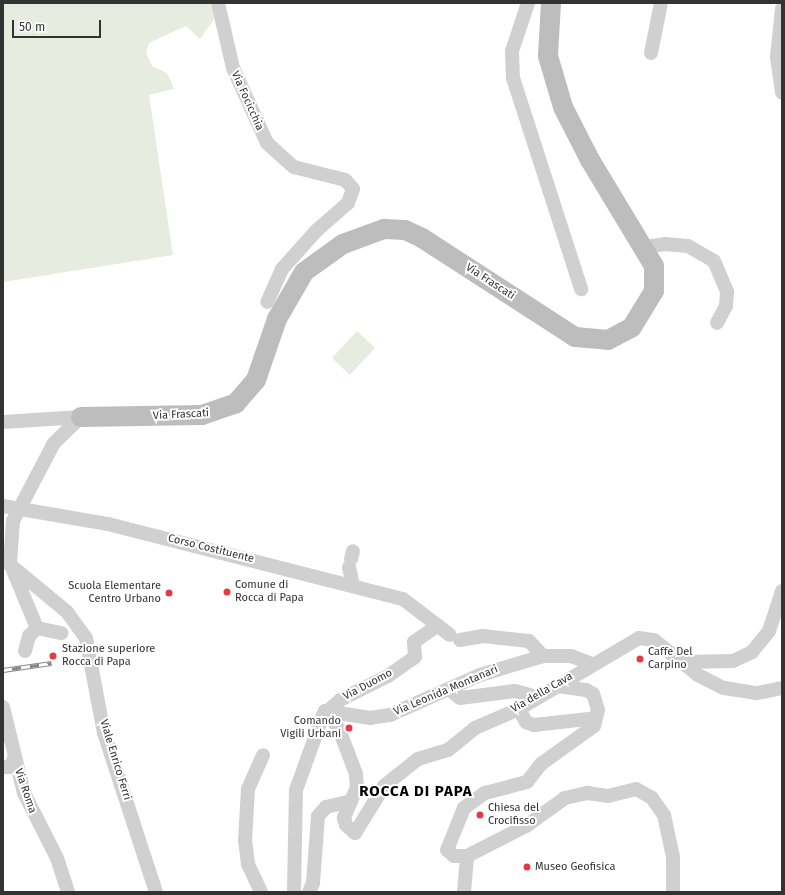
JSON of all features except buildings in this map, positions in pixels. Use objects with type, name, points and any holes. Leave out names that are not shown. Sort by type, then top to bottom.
[{"type":"main road","name":"Via Frascati","points":[[81,417],[202,415],[236,403],[256,380],[277,319],[304,272],[334,249],[374,231],[397,229],[422,238],[570,335],[594,342],[623,334],[647,307],[656,277],[644,247],[590,160],[561,101],[548,56],[551,3]]},
{"type":"street","name":"Via Focicchia","points":[[218,3],[232,68],[267,143],[294,167],[345,180],[353,189],[348,203],[316,230],[282,269],[267,302]]},
{"type":"street","points":[[528,3],[514,43],[512,73],[581,289]]},
{"type":"street","points":[[651,53],[661,3]]},
{"type":"street","points":[[782,9],[776,63],[782,93]]},
{"type":"street","points":[[644,247],[666,244],[688,246],[714,260],[727,292],[726,306],[717,323]]},
{"type":"street","points":[[3,422],[81,417]]},
{"type":"street","points":[[37,628],[5,564],[17,509],[58,438],[81,417]]},
{"type":"street","name":"Corso Costituente","points":[[3,506],[108,524],[403,599],[438,626]]},
{"type":"street","points":[[351,559],[353,586]]},
{"type":"street","name":"Viale Enrico Ferri","points":[[5,564],[67,612],[89,643],[104,733],[156,892]]},
{"type":"street","points":[[682,662],[732,661],[752,652],[769,631],[782,591]]},
{"type":"street","points":[[438,626],[455,638],[483,636],[529,641],[543,656]]},
{"type":"street","name":"Via Duomo","points":[[325,712],[346,696],[388,676],[415,657],[414,642],[438,626]]},
{"type":"street","points":[[37,628],[61,633]]},
{"type":"street","points":[[25,651],[29,636],[37,628]]},
{"type":"street","name":"Via della Cava","points":[[351,801],[345,822],[355,833],[389,781],[418,758],[448,750],[476,728],[519,709],[592,664],[639,638],[651,638],[682,662]]},
{"type":"street","name":"Via Leonida Montanari","points":[[325,712],[383,717],[415,706],[486,672],[543,656],[571,656],[592,664]]},
{"type":"street","points":[[682,662],[710,682],[732,691],[757,693],[782,688]]},
{"type":"street","points":[[556,686],[590,691],[597,702],[596,718],[589,733],[542,764],[527,782],[485,794],[462,811],[447,850],[464,857],[526,826],[571,796],[590,793],[608,796],[632,788],[652,798],[662,811],[671,844],[673,892]]},
{"type":"street","points":[[449,689],[460,698],[515,691],[538,697]]},
{"type":"street","name":"Via Roma","points":[[3,707],[8,763],[57,858],[68,892]]},
{"type":"street","points":[[519,709],[526,722],[534,725],[596,718]]},
{"type":"street","points":[[294,892],[295,794],[318,735],[325,712]]},
{"type":"street","points":[[309,892],[313,883],[318,816],[326,807],[351,801],[357,787],[355,770],[339,729],[325,712]]},
{"type":"street","points":[[261,892],[248,864],[245,841],[248,789],[263,755]]},
{"type":"street","points":[[464,857],[464,892]]},
{"type":"shaded area","points":[[3,3],[213,3],[214,19],[200,39],[186,26],[149,43],[146,53],[152,66],[167,73],[174,89],[149,95],[173,255],[3,282]]},
{"type":"shaded area","points":[[357,331],[375,348],[350,375],[332,358]]},
{"type":"railway","points":[[3,670],[51,663]]},
{"type":"place","name":"Comune di Rocca di Papa","points":[[227,592]]},
{"type":"place","name":"Scuola Elementare Centro Urbano","points":[[169,593]]},
{"type":"place","name":"Stazione superiore Rocca di Papa","points":[[53,656]]},
{"type":"place","name":"Caffe Del Carpino","points":[[640,659]]},
{"type":"place","name":"Comando Vigili Urbani","points":[[349,728]]},
{"type":"place","name":"Chiesa del Crocifisso","points":[[480,815]]},
{"type":"place","name":"Museo Geofisica","points":[[527,867]]},
{"type":"district","name":"ROCCA DI PAPA","points":[[416,792]]}]
